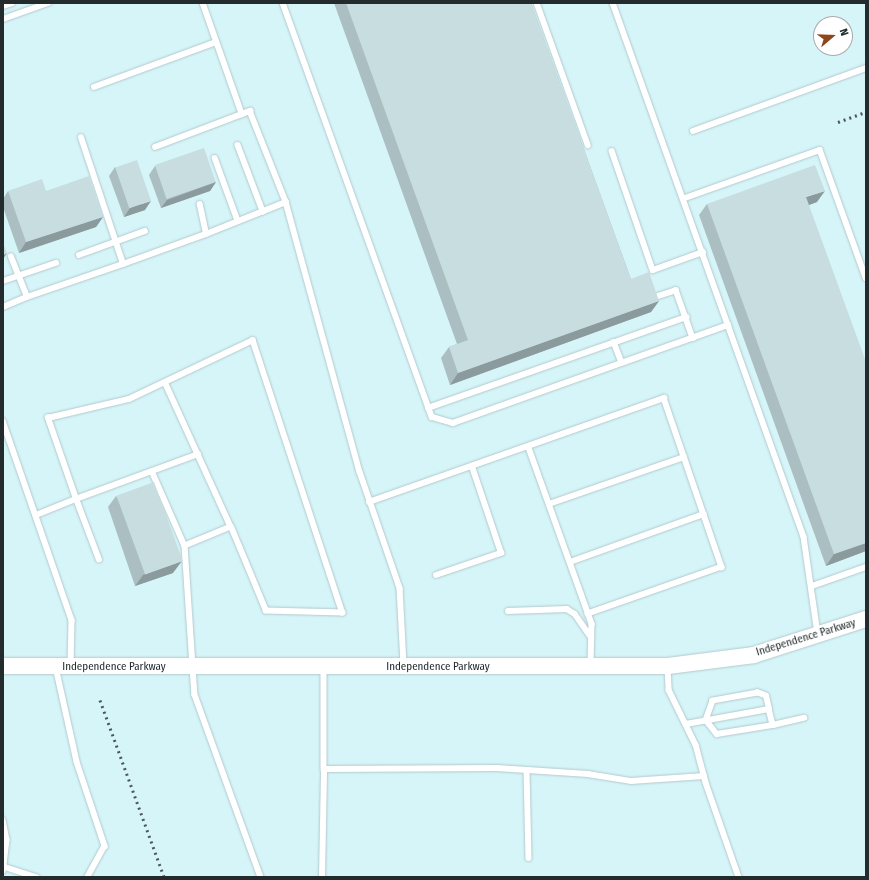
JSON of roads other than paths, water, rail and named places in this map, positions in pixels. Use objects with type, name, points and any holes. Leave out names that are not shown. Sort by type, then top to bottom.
[{"type":"main road","name":"Independence Parkway","points":[[3,666],[668,666],[747,656],[818,636],[866,619]]},
{"type":"lane","points":[[3,6],[12,3]]},
{"type":"lane","points":[[3,19],[48,3]]},
{"type":"lane","points":[[203,3],[242,114]]},
{"type":"lane","points":[[283,3],[428,408],[438,421],[454,423],[728,325]]},
{"type":"lane","points":[[537,3],[588,145]]},
{"type":"lane","points":[[613,3],[685,198],[728,325],[804,537],[818,636]]},
{"type":"lane","points":[[94,87],[216,42]]},
{"type":"lane","points":[[694,131],[866,68]]},
{"type":"lane","points":[[155,147],[250,111],[286,202],[369,502],[400,588],[404,667]]},
{"type":"lane","points":[[82,138],[123,264]]},
{"type":"lane","points":[[238,144],[263,211]]},
{"type":"lane","points":[[685,198],[820,150],[866,278]]},
{"type":"lane","points":[[612,151],[653,270],[703,252]]},
{"type":"lane","points":[[215,158],[238,221]]},
{"type":"lane","points":[[3,307],[27,297],[206,234],[286,202]]},
{"type":"lane","points":[[200,205],[206,234]]},
{"type":"lane","points":[[79,255],[114,240],[145,231]]},
{"type":"lane","points":[[11,257],[27,297]]},
{"type":"lane","points":[[3,281],[18,274],[56,263]]},
{"type":"lane","points":[[652,299],[676,290],[693,338]]},
{"type":"lane","points":[[428,408],[686,317]]},
{"type":"lane","points":[[99,560],[48,418],[129,399],[252,340],[343,612],[266,611],[231,527],[165,382]]},
{"type":"lane","points":[[614,342],[622,363]]},
{"type":"lane","points":[[369,502],[529,448],[664,398],[722,567],[588,614]]},
{"type":"lane","points":[[3,421],[72,620],[64,666],[77,762],[105,846],[88,877]]},
{"type":"lane","points":[[529,448],[588,614],[591,638],[590,666]]},
{"type":"lane","points":[[36,515],[198,454]]},
{"type":"lane","points":[[549,504],[684,457]]},
{"type":"lane","points":[[436,575],[501,553],[472,467]]},
{"type":"lane","points":[[152,471],[185,546],[196,667],[195,695],[260,877]]},
{"type":"lane","points":[[570,562],[704,514]]},
{"type":"lane","points":[[185,546],[231,527]]},
{"type":"lane","points":[[812,586],[866,566]]},
{"type":"lane","points":[[508,611],[567,610],[574,614],[591,638]]},
{"type":"lane","points":[[668,666],[669,690],[696,745],[704,776],[739,877]]},
{"type":"lane","points":[[322,877],[324,667]]},
{"type":"lane","points":[[706,720],[713,701],[758,693],[764,694],[773,725]]},
{"type":"lane","points":[[686,724],[769,709]]},
{"type":"lane","points":[[706,720],[717,734],[773,725],[804,718]]},
{"type":"lane","points":[[324,769],[527,771],[588,774],[631,782],[704,776]]},
{"type":"lane","points":[[527,771],[528,858]]},
{"type":"lane","points":[[3,820],[7,840],[4,869],[36,877]]},
{"type":"railway","points":[[838,122],[866,112]]},
{"type":"railway","points":[[100,700],[164,877]]}]
